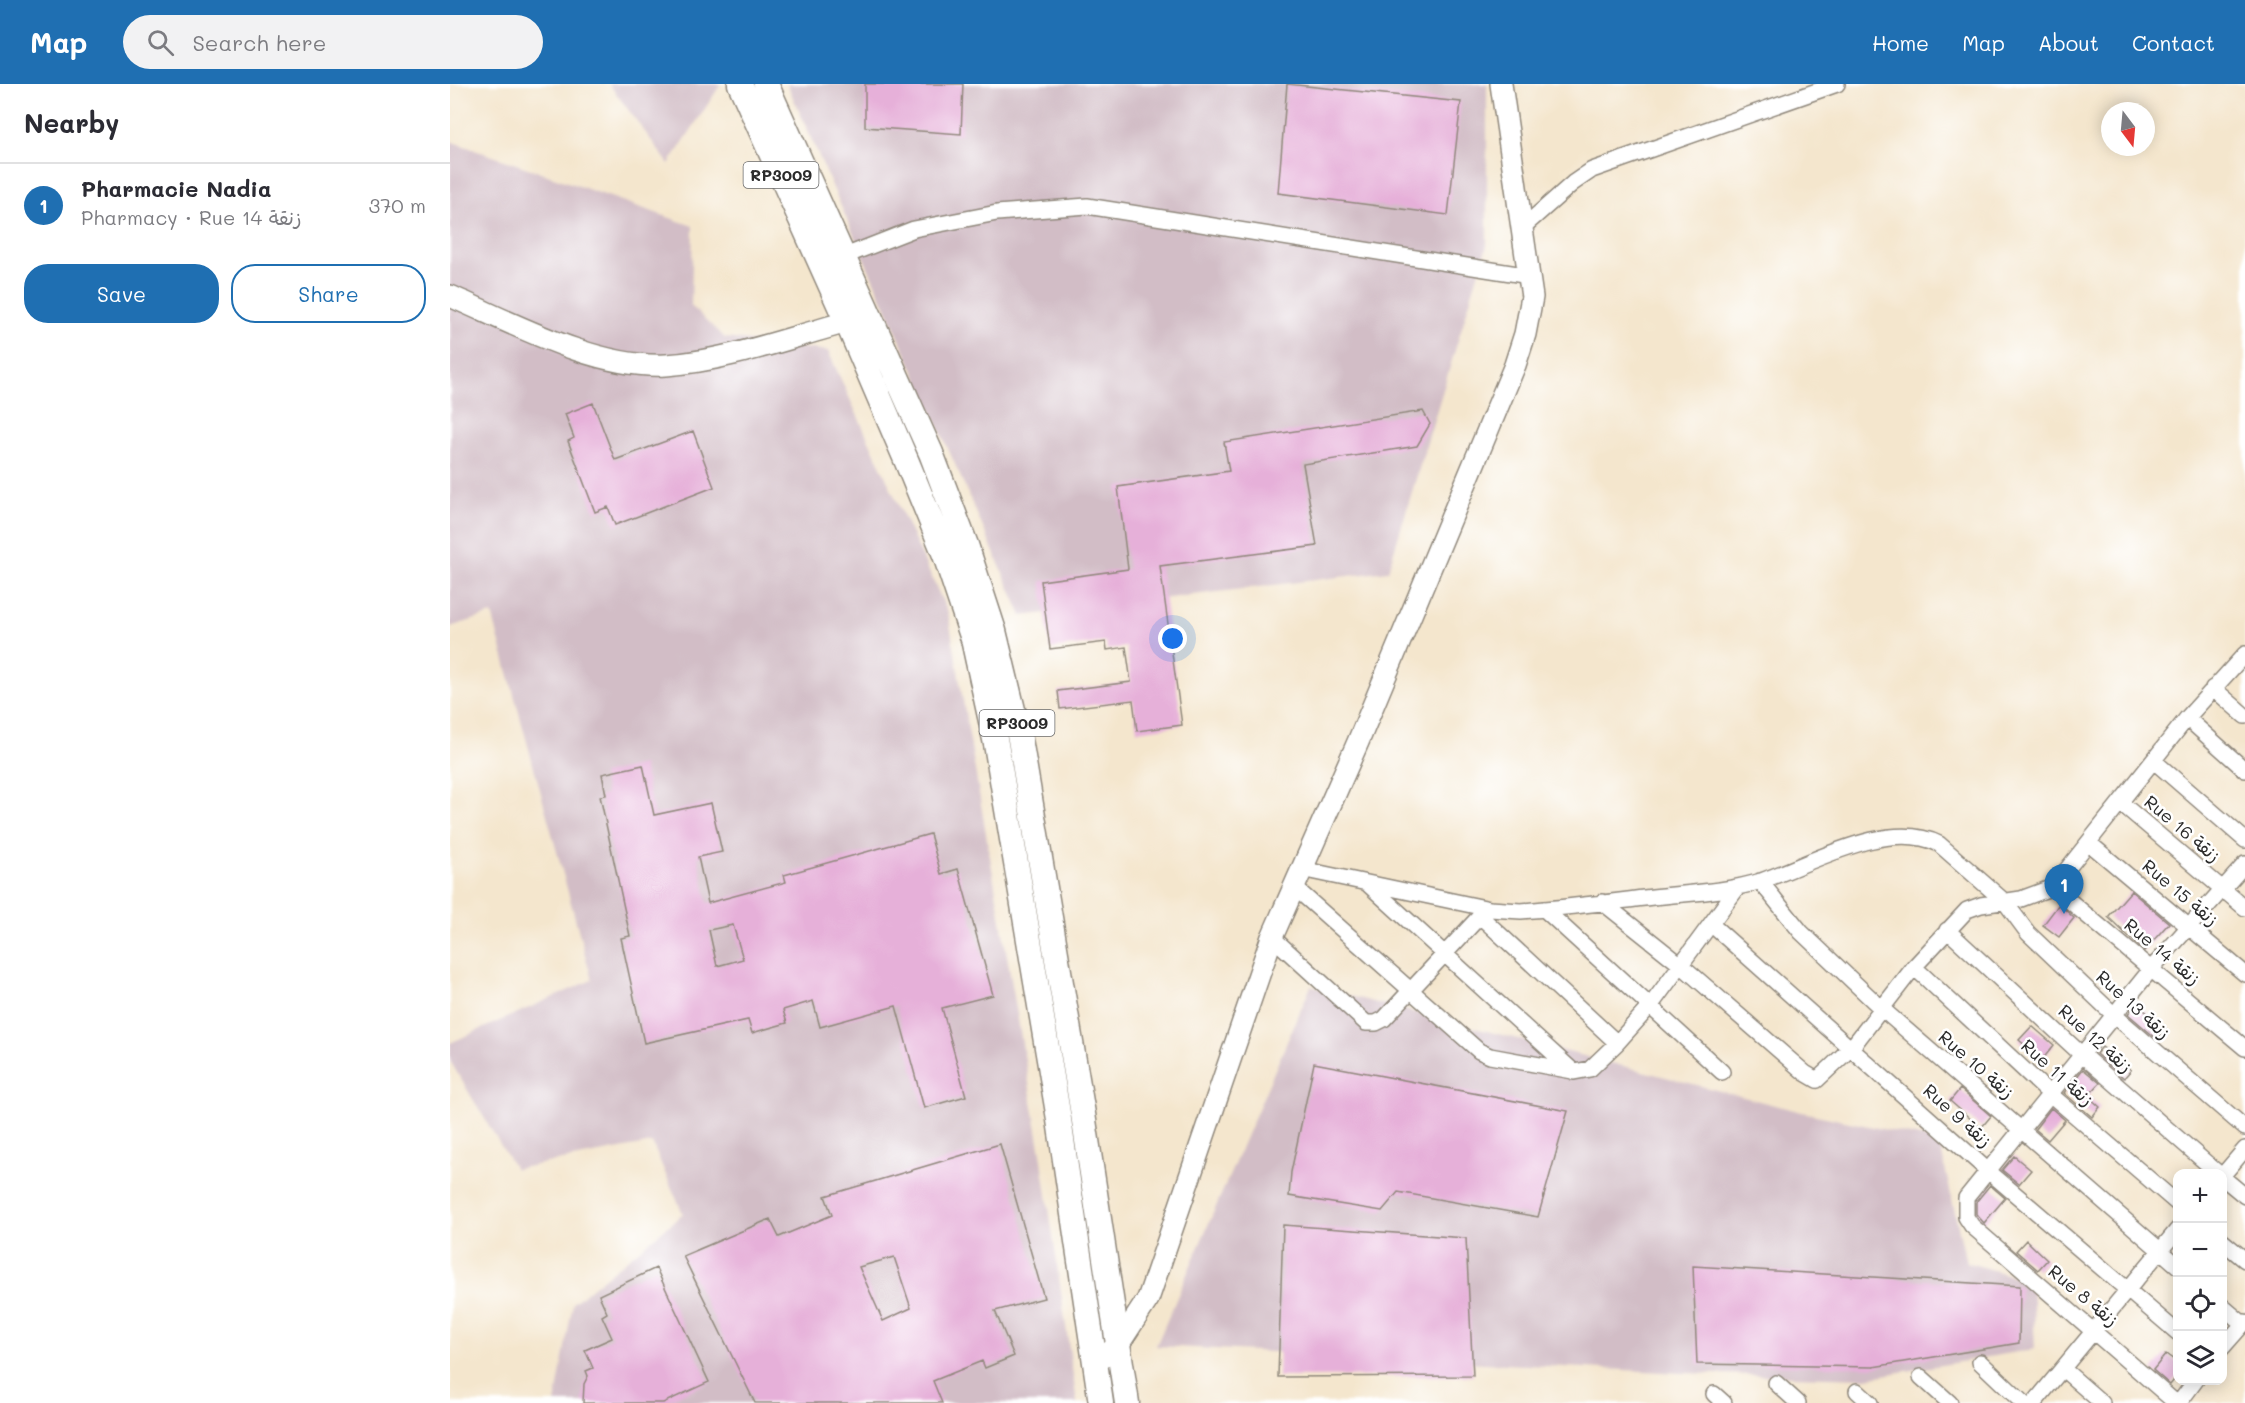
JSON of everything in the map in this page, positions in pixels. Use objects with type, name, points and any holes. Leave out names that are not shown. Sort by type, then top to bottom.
[{"type":"main road","name":"RP3009","points":[[740,84],[848,322],[945,555],[973,639],[986,693],[1058,1113],[1101,1403]]},
{"type":"main road","name":"RP3009","points":[[766,84],[845,256],[931,453],[966,545],[1005,672],[1020,740],[1127,1403]]},
{"type":"street","points":[[1095,1364],[1118,1345],[1148,1299],[1272,937],[1358,741],[1515,365],[1525,334],[1532,297],[1502,84]]},
{"type":"street","points":[[1522,228],[1573,183],[1592,170],[1837,84]]},
{"type":"street","points":[[845,256],[914,229],[997,213],[1087,206],[1530,276]]},
{"type":"street","points":[[450,296],[574,348],[620,362],[664,365],[718,358],[848,322]]},
{"type":"street","points":[[1602,902],[1681,965],[1812,1079],[1822,1078],[1852,1047],[1914,967],[1966,910],[2038,894],[2052,887],[2187,718],[2245,654]]},
{"type":"street","points":[[2213,688],[2245,716]]},
{"type":"street","points":[[2187,718],[2245,770]]},
{"type":"street","points":[[2154,761],[2245,840]]},
{"type":"street","name":"Rue 16 زنقة","points":[[2121,803],[2245,908]]},
{"type":"street","name":"Rue 13 زنقة","points":[[1297,877],[1370,885],[1485,912],[1544,909],[1738,887],[1760,881],[1839,850],[1906,835],[1926,837],[1939,844],[2005,902],[2028,933],[2113,1014],[2245,1128]]},
{"type":"street","name":"Rue 15 زنقة","points":[[2089,843],[2245,974]]},
{"type":"street","points":[[1987,1170],[2113,1014],[2245,864]]},
{"type":"street","points":[[1297,877],[1408,990],[1479,1051],[1490,1056],[1574,1071],[1590,1069],[1651,1005],[1738,887]]},
{"type":"street","name":"Rue 10 زنقة","points":[[1760,881],[1801,932],[1881,1008],[2173,1262]]},
{"type":"street","points":[[1370,885],[1574,1071]]},
{"type":"street","name":"Rue 14 زنقة","points":[[2052,887],[2152,968],[2245,1048]]},
{"type":"street","points":[[1544,909],[1722,1072]]},
{"type":"street","points":[[1272,937],[1366,1023],[1377,1023],[1384,1019],[1408,990],[1485,912],[1617,1043]]},
{"type":"street","name":"Rue 9 زنقة","points":[[1712,925],[1852,1047],[1987,1170],[2176,1331]]},
{"type":"street","name":"Rue 12 زنقة","points":[[1947,930],[2081,1054],[2214,1169]]},
{"type":"street","name":"Rue 11 زنقة","points":[[1914,967],[2050,1094],[2173,1200]]},
{"type":"street","points":[[2227,1169],[2245,1149]]},
{"type":"street","name":"Rue 8 زنقة","points":[[1987,1170],[1966,1198],[1966,1217],[2032,1279],[2184,1401]]},
{"type":"street","name":"Rue 12 زنقة","points":[[2227,1180],[2245,1196]]},
{"type":"street","points":[[2034,1403],[2173,1235]]},
{"type":"street","points":[[2227,1244],[2245,1260]]},
{"type":"street","points":[[2227,1309],[2244,1323],[2227,1343]]},
{"type":"street","points":[[1980,1362],[2023,1403]]},
{"type":"street","points":[[2063,1369],[2102,1403]]},
{"type":"street","points":[[1921,1377],[1950,1403]]},
{"type":"street","points":[[1776,1383],[1798,1403]]},
{"type":"street","points":[[2184,1401],[2193,1385]]},
{"type":"street","points":[[1857,1391],[1870,1403]]},
{"type":"shaded area","points":[[609,84],[721,84],[669,164]]},
{"type":"shaded area","points":[[787,84],[1487,84],[1487,245],[1388,571],[1022,616]]},
{"type":"shaded area","points":[[450,141],[693,226],[691,306],[725,338],[828,351],[948,613],[1041,1153],[1077,1403],[555,1403],[573,1303],[683,1214],[652,1143],[515,1169],[450,1061],[450,1043],[592,980],[492,614],[450,627]]},
{"type":"shaded area","points":[[1311,986],[1802,1112],[1939,1141],[1966,1262],[2032,1282],[2035,1349],[1866,1378],[1681,1373],[1156,1346]]},
{"type":"building","points":[[865,84],[963,84],[961,134],[865,127]]},
{"type":"building","points":[[1287,84],[1461,102],[1448,215],[1278,193]]},
{"type":"building","points":[[593,403],[615,460],[693,431],[714,487],[615,525],[608,507],[595,512],[568,441],[574,438],[565,414]]},
{"type":"building","points":[[1423,411],[1430,424],[1417,446],[1303,464],[1317,546],[1160,566],[1182,725],[1137,731],[1133,700],[1060,709],[1058,691],[1131,682],[1126,647],[1107,650],[1106,642],[1050,649],[1041,581],[1128,569],[1118,487],[1229,471],[1224,442]]},
{"type":"building","points":[[643,765],[654,815],[711,803],[722,852],[698,857],[708,903],[786,882],[784,875],[930,834],[941,874],[958,869],[993,995],[942,1008],[966,1096],[924,1108],[896,1006],[820,1027],[813,1001],[783,1010],[787,1023],[752,1033],[748,1020],[644,1043],[621,938],[630,936],[600,796],[606,795],[602,774]],"holes":[[[733,925],[743,959],[717,966],[709,930]]]},
{"type":"building","points":[[2131,891],[2169,923],[2144,951],[2108,917]]},
{"type":"building","points":[[2059,904],[2074,918],[2059,937],[2043,925]]},
{"type":"building","points":[[2136,1003],[2166,1029],[2157,1039],[2128,1014]]},
{"type":"building","points":[[2032,1026],[2054,1045],[2042,1060],[2019,1040]]},
{"type":"building","points":[[2102,1047],[2131,1070],[2124,1078],[2096,1054]]},
{"type":"building","points":[[1314,1063],[1568,1111],[1538,1217],[1398,1192],[1382,1211],[1289,1196],[1291,1172]]},
{"type":"building","points":[[2083,1069],[2100,1083],[2088,1096],[2100,1107],[2092,1117],[2064,1093]]},
{"type":"building","points":[[1960,1089],[1991,1116],[1981,1128],[1950,1101]]},
{"type":"building","points":[[2051,1108],[2065,1120],[2048,1140],[2035,1129]]},
{"type":"building","points":[[1000,1144],[1044,1298],[995,1311],[1014,1356],[985,1368],[982,1361],[933,1381],[942,1403],[755,1403],[683,1256],[770,1219],[779,1237],[832,1215],[825,1196]],"holes":[[[894,1257],[911,1308],[883,1321],[859,1267]]]},
{"type":"building","points":[[2014,1156],[2031,1170],[2019,1184],[2002,1170]]},
{"type":"building","points":[[1990,1185],[2005,1198],[1984,1223],[1976,1214],[1976,1202]]},
{"type":"building","points":[[1283,1225],[1466,1238],[1473,1376],[1278,1377]]},
{"type":"building","points":[[2026,1240],[2047,1260],[2038,1270],[2016,1251]]},
{"type":"building","points":[[1693,1266],[2020,1286],[2019,1343],[1873,1367],[1697,1364]]},
{"type":"building","points":[[656,1268],[709,1382],[663,1403],[583,1403],[584,1384],[588,1376],[586,1371],[593,1368],[585,1350],[612,1338],[602,1316],[607,1313],[599,1295]]},
{"type":"building","points":[[2166,1354],[2173,1359],[2173,1381],[2170,1385],[2153,1370]]},
{"type":"place","name":"Pharmacie Nadia","points":[[2064,914]]}]
